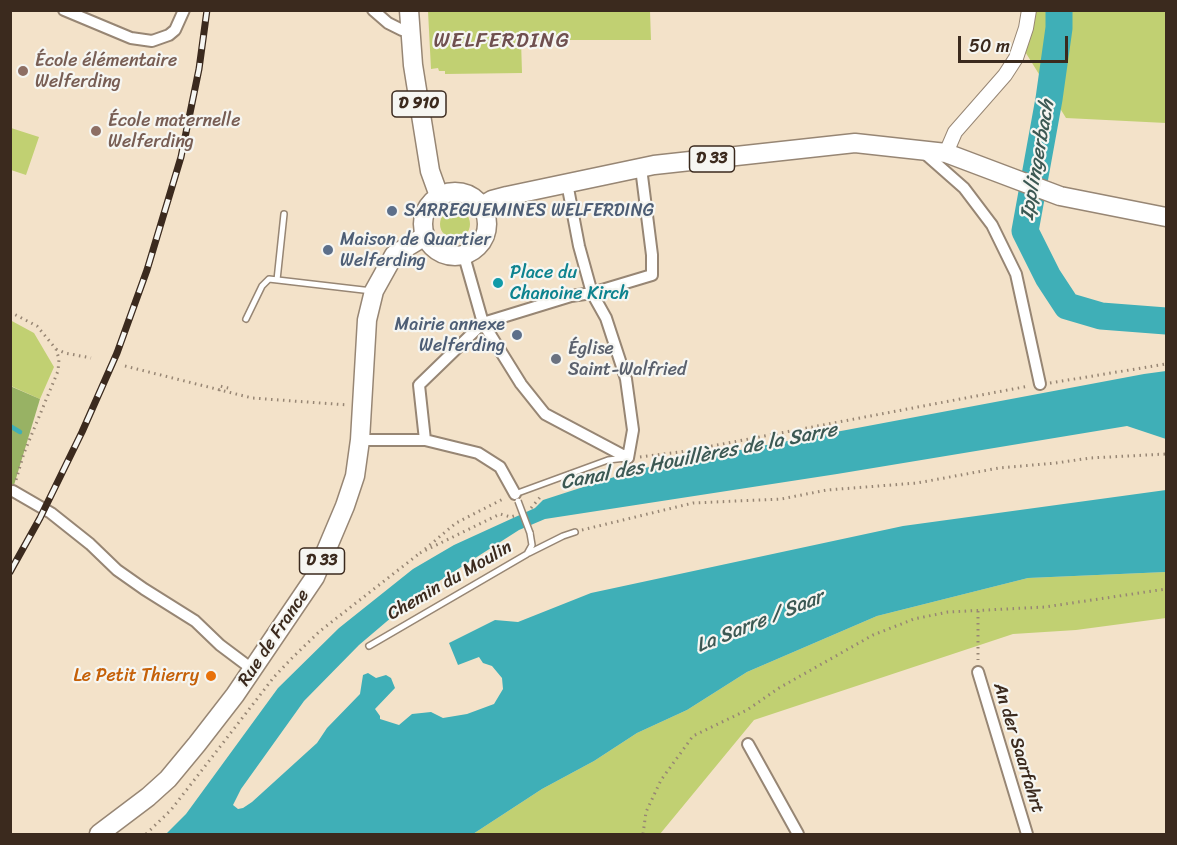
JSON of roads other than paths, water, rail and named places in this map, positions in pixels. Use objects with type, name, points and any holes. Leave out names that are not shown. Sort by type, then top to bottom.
[{"type":"main road","name":"D 910","points":[[409,10],[413,65],[430,171],[439,196]]},
{"type":"main road","name":"D 33","points":[[482,206],[492,200],[640,168],[855,143],[946,153],[1060,196],[1167,217]]},
{"type":"main road","points":[[451,192],[464,193],[476,199],[482,206],[487,215],[486,234],[475,250],[464,256],[447,255],[438,251],[425,236],[423,225],[425,214],[430,204],[439,196],[451,192]]},
{"type":"main road","name":"Rue de France","points":[[99,834],[148,797],[168,778],[235,695],[315,577],[355,476],[360,440],[367,320],[374,291],[394,255],[425,236]]},
{"type":"street","points":[[63,10],[131,38],[153,41],[175,30],[184,10]]},
{"type":"street","points":[[373,10],[395,27],[411,31]]},
{"type":"street","points":[[946,153],[955,132],[1005,75],[1016,58],[1026,28],[1029,10]]},
{"type":"street","points":[[919,149],[964,188],[992,225],[1016,274],[1040,384]]},
{"type":"street","points":[[425,440],[419,385],[483,323],[571,296],[652,275],[652,255],[640,168]]},
{"type":"street","points":[[464,256],[483,323],[521,384],[545,414],[628,458],[633,430],[626,379],[606,318],[592,292],[579,246],[567,183]]},
{"type":"street","points":[[360,440],[425,440],[478,453],[500,467],[516,497]]},
{"type":"street","points":[[13,491],[51,513],[117,570],[195,621],[220,645],[252,669]]},
{"type":"street","name":"An der Saarfahrt","points":[[978,672],[1026,834]]},
{"type":"street","points":[[748,744],[798,834]]},
{"type":"lane","points":[[277,280],[284,214]]},
{"type":"lane","points":[[246,319],[262,286],[269,279],[348,286],[374,291]]},
{"type":"lane","points":[[516,497],[608,460],[628,458]]},
{"type":"lane","name":"Chemin du Moulin","points":[[369,646],[527,554],[532,545],[530,533],[516,497]]},
{"type":"lane","points":[[527,554],[575,532]]},
{"type":"water","name":"La Sarre / Saar","points":[[1166,371],[1166,439],[1127,426],[545,519],[519,530],[419,594],[359,645],[304,701],[241,789],[233,805],[238,809],[252,802],[317,743],[327,728],[360,694],[363,675],[368,673],[376,678],[386,675],[391,678],[395,688],[375,709],[380,719],[399,725],[412,714],[431,712],[443,718],[467,714],[494,704],[503,689],[502,678],[492,666],[483,663],[479,657],[458,665],[449,643],[495,620],[518,622],[591,593],[903,526],[1166,490],[1166,572],[1028,578],[877,616],[747,672],[687,710],[637,733],[594,761],[542,789],[473,834],[166,834],[186,814],[278,688],[339,628],[413,569],[454,545],[535,508],[543,500],[639,469]]},
{"type":"waterway","name":"Ipplingerbach","points":[[1059,10],[1059,28],[1049,99],[1025,231],[1048,277],[1067,306],[1101,316],[1166,321]]},
{"type":"waterway","points":[[10,426],[20,432]]},
{"type":"railway","points":[[10,572],[40,518],[82,432],[117,353],[147,270],[181,157],[199,69],[207,10]]},
{"type":"place","name":"École élémentaire Welferding","points":[[23,71]]},
{"type":"place","name":"École maternelle Welferding","points":[[96,131]]},
{"type":"place","name":"SARREGUEMINES WELFERDING","points":[[392,211]]},
{"type":"place","name":"Maison de Quartier Welferding","points":[[328,250]]},
{"type":"place","name":"Place du Chanoine Kirch","points":[[498,283]]},
{"type":"place","name":"Mairie annexe Welferding","points":[[517,335]]},
{"type":"place","name":"Église Saint-Walfried","points":[[556,359]]},
{"type":"place","name":"Le Petit Thierry","points":[[211,676]]},
{"type":"district","name":"WELFERDING","points":[[502,42]]},
{"type":"water label","name":"Canal des Houillères de la Sarre","points":[[699,457]]}]
